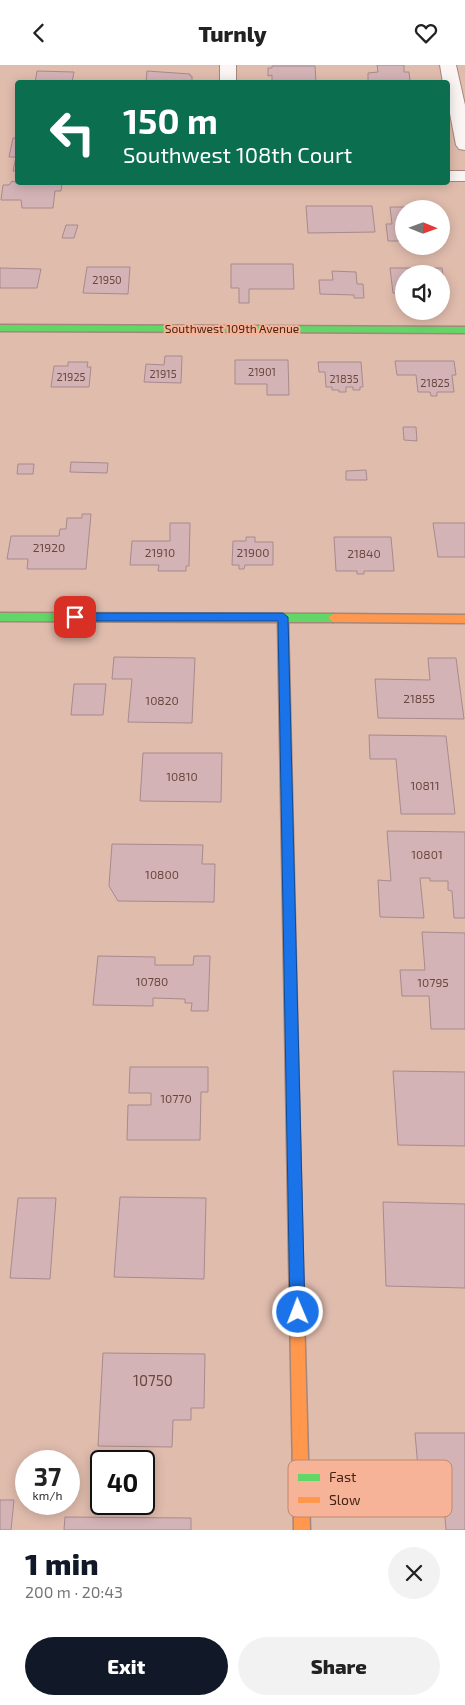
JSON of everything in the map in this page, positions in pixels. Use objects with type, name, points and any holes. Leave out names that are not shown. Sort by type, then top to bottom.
[{"type":"street","points":[[228,65],[228,80]]},
{"type":"street","points":[[448,65],[465,145]]},
{"type":"street","points":[[450,176],[465,176]]},
{"type":"street","name":"Southwest 109th Avenue","points":[[0,328],[465,330]]},
{"type":"street","points":[[0,617],[465,619]]},
{"type":"street","points":[[283,617],[301,1460]]},
{"type":"street","points":[[302,1517],[302,1530]]},
{"type":"building","points":[[377,65],[404,65],[404,72],[409,72],[410,80],[368,80],[368,73],[378,72]]},
{"type":"building","points":[[272,66],[315,66],[316,80],[272,80],[272,75],[268,76],[268,68],[272,68]]},
{"type":"building","points":[[37,71],[74,72],[72,80],[36,80]]},
{"type":"building","points":[[147,71],[190,74],[192,76],[192,80],[146,80]]},
{"type":"building","points":[[13,138],[15,138],[15,157],[9,157]]},
{"type":"building","points":[[12,181],[15,182],[15,185],[62,185],[61,191],[55,191],[53,208],[22,208],[21,200],[1,200],[3,185],[9,185]]},
{"type":"building","points":[[306,206],[372,206],[375,232],[308,233]]},
{"type":"building","points":[[390,207],[395,207],[395,241],[388,241],[386,224],[392,224]]},
{"type":"building","points":[[66,225],[78,225],[74,238],[62,238]]},
{"type":"building","points":[[231,264],[293,264],[294,289],[249,289],[249,303],[239,303],[239,288],[231,288]]},
{"type":"building","points":[[87,267],[130,267],[128,294],[83,293]]},
{"type":"building","points":[[0,268],[41,269],[37,288],[0,288]]},
{"type":"building","points":[[390,268],[395,268],[395,293],[393,293]]},
{"type":"building","points":[[332,271],[356,272],[357,284],[363,284],[364,298],[354,298],[354,295],[320,294],[319,280],[333,280]]},
{"type":"building","points":[[165,356],[182,356],[181,383],[144,382],[146,364],[164,365]]},
{"type":"building","points":[[235,360],[288,360],[289,395],[267,395],[267,384],[235,384]]},
{"type":"building","points":[[395,361],[454,361],[456,375],[452,375],[454,392],[437,392],[437,396],[431,396],[430,392],[418,392],[416,375],[397,375]]},
{"type":"building","points":[[68,362],[88,362],[87,367],[91,367],[89,387],[51,387],[54,366],[68,366]]},
{"type":"building","points":[[318,362],[361,362],[363,387],[360,387],[360,390],[353,390],[353,387],[346,387],[346,392],[339,392],[339,390],[332,390],[332,387],[326,387],[325,372],[319,372]]},
{"type":"building","points":[[403,427],[416,427],[417,441],[404,440]]},
{"type":"building","points":[[71,462],[108,463],[107,473],[70,472]]},
{"type":"building","points":[[18,464],[34,464],[33,474],[17,474]]},
{"type":"building","points":[[366,470],[367,480],[346,480],[346,471]]},
{"type":"building","points":[[82,514],[91,514],[86,569],[27,569],[28,559],[7,559],[11,536],[59,536],[60,529],[66,529],[67,518],[82,518]]},
{"type":"building","points":[[170,523],[190,523],[189,566],[186,566],[186,571],[158,571],[159,565],[130,565],[132,541],[170,541]]},
{"type":"building","points":[[433,523],[465,523],[465,557],[438,557]]},
{"type":"building","points":[[246,537],[255,537],[255,542],[273,542],[273,565],[245,565],[244,569],[239,569],[239,565],[232,565],[233,541],[246,541]]},
{"type":"building","points":[[334,537],[391,537],[394,571],[364,571],[364,574],[357,574],[357,571],[336,571]]},
{"type":"building","points":[[114,657],[195,658],[192,723],[128,722],[132,679],[112,679]]},
{"type":"building","points":[[428,658],[456,658],[464,719],[378,718],[375,679],[430,680]]},
{"type":"building","points":[[74,684],[106,684],[103,715],[71,715]]},
{"type":"building","points":[[369,735],[446,736],[455,814],[401,814],[396,759],[370,759]]},
{"type":"building","points":[[143,753],[222,753],[221,802],[140,801]]},
{"type":"building","points":[[387,831],[465,832],[465,918],[454,918],[452,891],[448,890],[448,881],[430,881],[430,878],[420,878],[424,918],[380,917],[378,880],[391,881]]},
{"type":"building","points":[[112,844],[203,845],[202,864],[215,864],[214,902],[118,901],[109,886]]},
{"type":"building","points":[[422,932],[465,933],[465,1029],[431,1029],[429,996],[402,996],[400,970],[425,970]]},
{"type":"building","points":[[98,956],[155,957],[155,965],[193,965],[194,956],[210,956],[208,1011],[191,1011],[192,1003],[185,1003],[185,999],[153,998],[153,1006],[93,1005]]},
{"type":"building","points":[[130,1067],[208,1067],[208,1092],[201,1092],[200,1140],[127,1140],[128,1105],[151,1105],[151,1093],[129,1093]]},
{"type":"building","points":[[393,1071],[465,1072],[465,1146],[398,1145]]},
{"type":"building","points":[[120,1197],[206,1198],[204,1279],[114,1277]]},
{"type":"building","points":[[18,1198],[56,1198],[50,1279],[10,1278]]},
{"type":"building","points":[[383,1202],[465,1204],[465,1288],[386,1286]]},
{"type":"building","points":[[103,1353],[205,1354],[204,1408],[191,1408],[191,1420],[173,1420],[172,1447],[98,1446]]},
{"type":"building","points":[[415,1433],[465,1433],[465,1530],[446,1530],[445,1517],[452,1517],[452,1460],[417,1460]]},
{"type":"building","points":[[0,1500],[14,1500],[11,1530],[0,1530]]},
{"type":"building","points":[[65,1517],[191,1518],[191,1530],[64,1530]]},
{"type":"traffic: fast","points":[[0,328],[465,330]]},
{"type":"traffic: fast","points":[[0,617],[333,618]]},
{"type":"traffic: fast","points":[[283,617],[297,1312]]},
{"type":"traffic: slow","points":[[333,618],[465,619]]},
{"type":"traffic: slow","points":[[297,1312],[300,1460]]},
{"type":"traffic: slow","points":[[302,1517],[302,1530]]},
{"type":"route","points":[[75,617],[283,617],[298,1312]]}]
